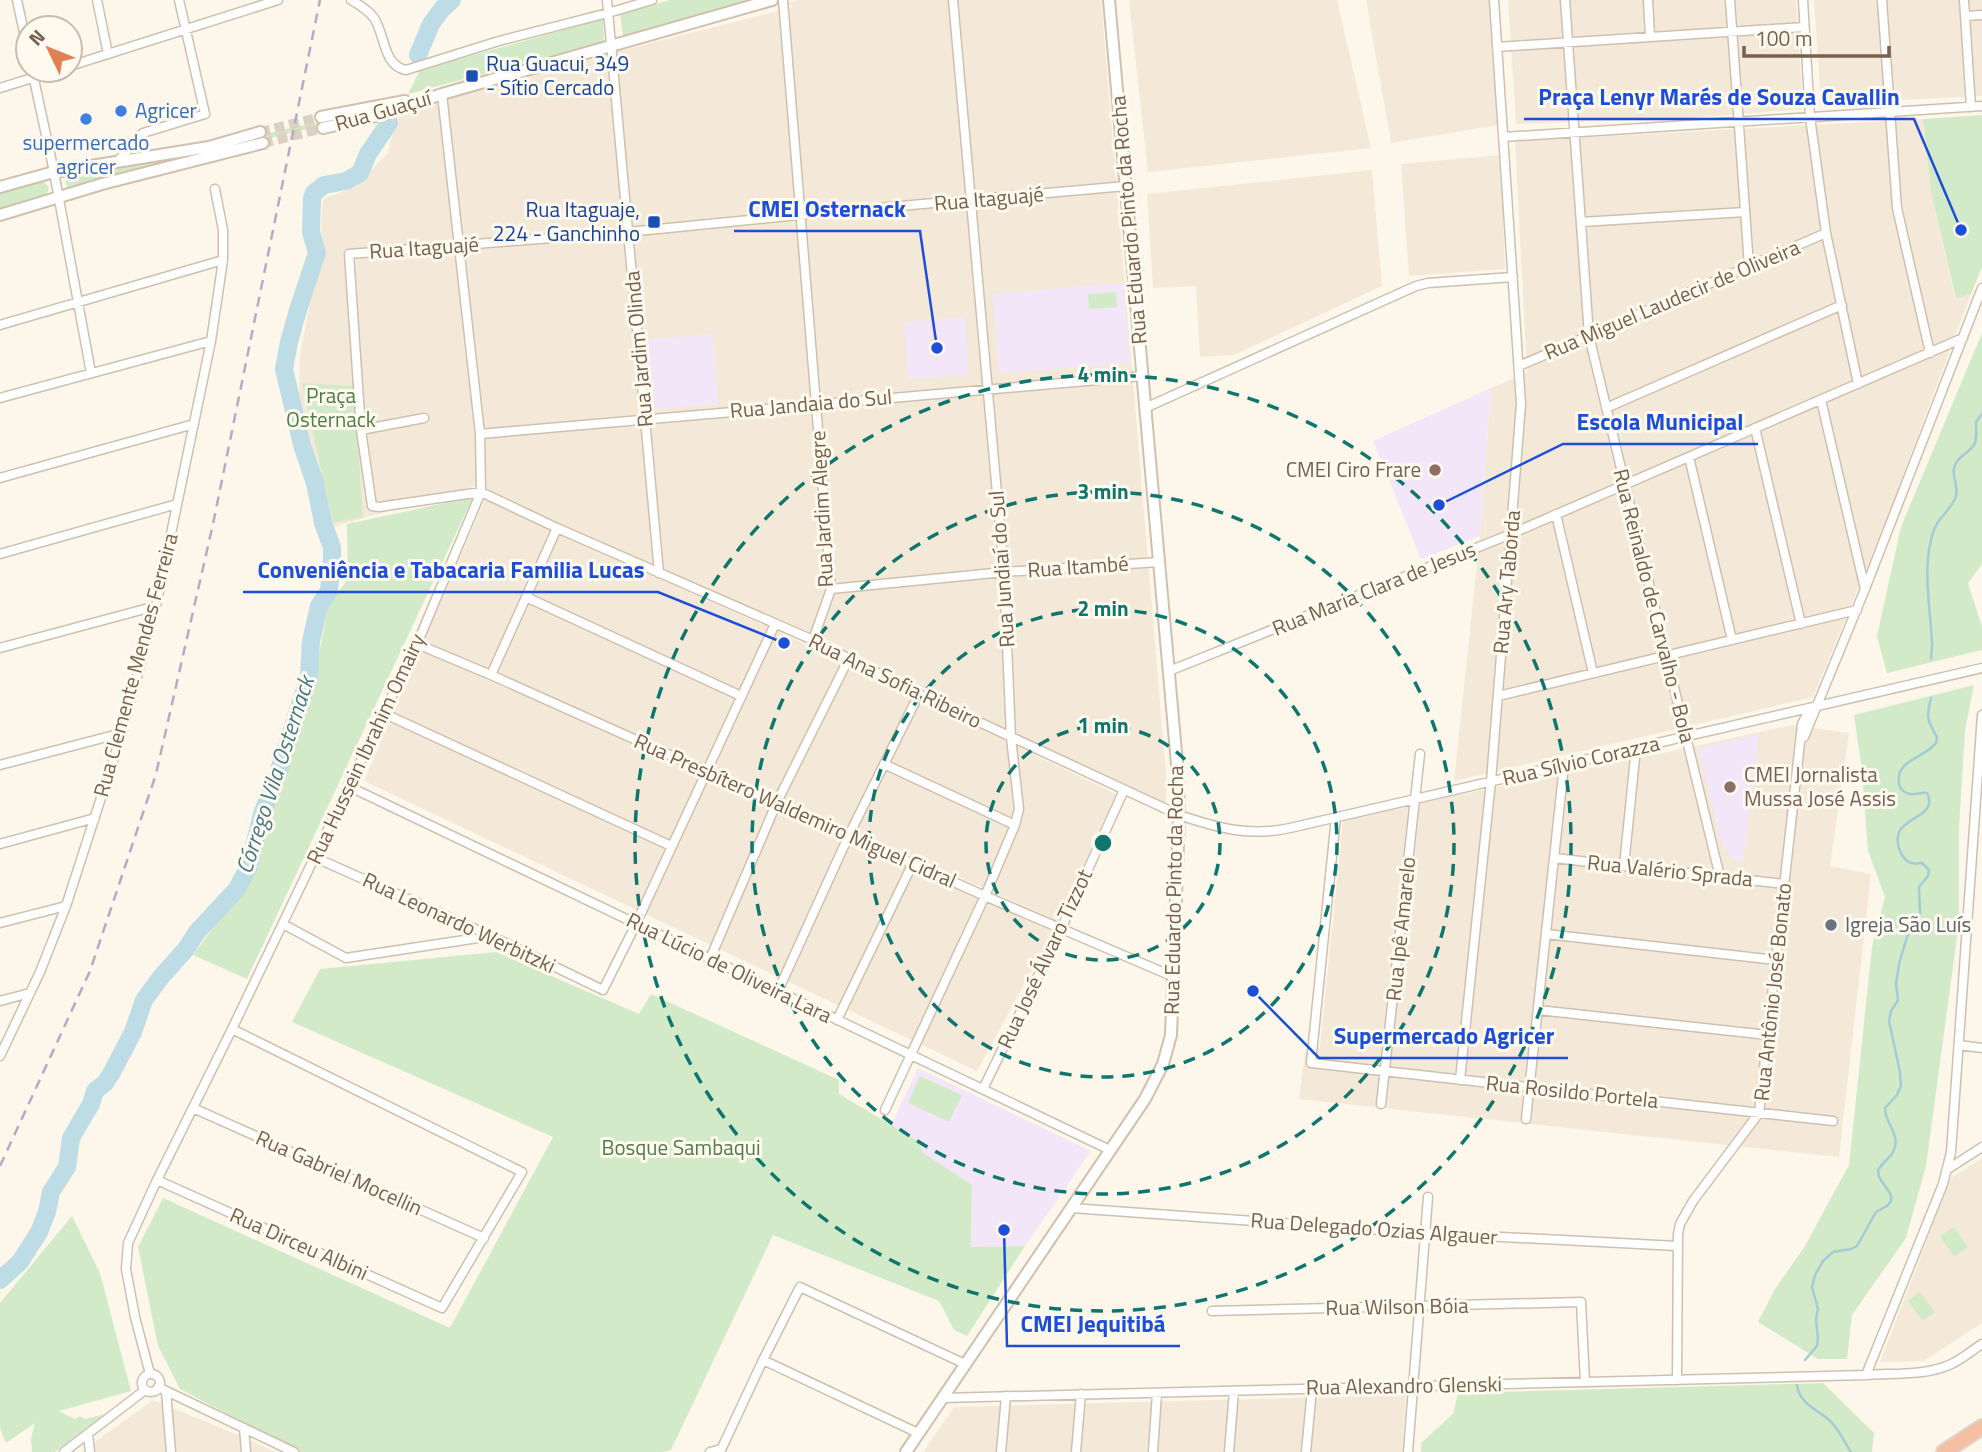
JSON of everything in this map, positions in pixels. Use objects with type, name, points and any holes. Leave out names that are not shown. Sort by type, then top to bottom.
[{"type":"highway","points":[[1944,1452],[1982,1427]]},
{"type":"main road","name":"Rua Guaçuí","points":[[322,123],[385,114],[442,94],[772,0]]},
{"type":"main road","name":"Rua Eduardo Pinto da Rocha","points":[[906,1452],[1152,1088],[1163,1064],[1171,1035],[1178,775],[1109,0]]},
{"type":"main road","points":[[0,187],[54,172],[262,138],[0,215]]},
{"type":"street","points":[[97,0],[108,54]]},
{"type":"street","points":[[117,162],[143,133],[205,114],[179,0]]},
{"type":"street","points":[[84,62],[255,3],[278,0]]},
{"type":"street","name":"Rua Guaçuí","points":[[352,0],[374,19],[389,56],[398,68],[410,69],[499,41],[652,0]]},
{"type":"street","name":"Rua Jardim Olinda","points":[[607,0],[659,573]]},
{"type":"street","name":"Rua Jardim Alegre","points":[[783,0],[831,589],[813,640]]},
{"type":"street","name":"Rua Jundiaí do Sul","points":[[885,1111],[985,896],[1015,825],[1018,809],[1011,738],[1003,572],[953,0]]},
{"type":"street","name":"Rua Ary Taborda","points":[[1460,1080],[1491,782],[1521,404],[1494,0]]},
{"type":"street","name":"Rua Reinaldo de Carvalho - Bola","points":[[1565,0],[1589,336],[1720,877]]},
{"type":"street","points":[[1648,0],[1650,37]]},
{"type":"street","points":[[1730,0],[1749,266]]},
{"type":"street","points":[[1803,0],[1810,117],[1826,233],[1858,384]]},
{"type":"street","points":[[1882,0],[1898,208],[1930,353]]},
{"type":"street","points":[[1964,0],[1971,107]]},
{"type":"street","points":[[1965,16],[1982,15]]},
{"type":"street","points":[[1497,47],[1804,27]]},
{"type":"street","points":[[35,84],[92,373]]},
{"type":"street","name":"Rua Hussein Ibrahim Omairy","points":[[150,1374],[135,1317],[127,1269],[128,1243],[416,644],[481,492],[480,434],[442,94]]},
{"type":"street","points":[[1503,137],[1982,106]]},
{"type":"street","name":"Rua Itaguajé","points":[[361,430],[349,254],[1126,187]]},
{"type":"street","name":"Rua Clemente Mendes Ferreira","points":[[0,1056],[66,906],[122,733],[156,606],[211,341],[223,260],[223,230],[215,189]]},
{"type":"street","points":[[1581,222],[1745,212]]},
{"type":"street","name":"Rua Miguel Laudecir de Oliveira","points":[[1519,366],[1826,233]]},
{"type":"street","points":[[0,325],[223,260]]},
{"type":"street","points":[[1145,408],[1416,286],[1513,277]]},
{"type":"street","name":"Rua Antônio José Bonato","points":[[1677,1380],[1677,1246],[1680,1224],[1759,1113],[1800,748],[1857,610],[1982,288]]},
{"type":"street","points":[[1606,408],[1842,305]]},
{"type":"street","name":"Rua Maria Clara de Jesus","points":[[1169,671],[1511,534],[1963,338]]},
{"type":"street","points":[[0,398],[211,341]]},
{"type":"street","name":"Rua Jandaia do Sul","points":[[480,434],[1143,376]]},
{"type":"street","points":[[1821,400],[1865,589]]},
{"type":"street","points":[[424,418],[361,430],[372,506],[379,508],[481,492]]},
{"type":"street","points":[[0,478],[194,424]]},
{"type":"street","points":[[1755,428],[1801,624]]},
{"type":"street","points":[[1689,457],[1732,640]]},
{"type":"street","name":"Rua Ana Sofia Ribeiro","points":[[481,492],[813,640],[1011,738],[1179,815]]},
{"type":"street","points":[[0,554],[177,504]]},
{"type":"street","points":[[1556,514],[1593,674]]},
{"type":"street","points":[[491,675],[557,528]]},
{"type":"street","name":"Rua Itambé","points":[[831,589],[1003,572],[1159,562]]},
{"type":"street","points":[[526,597],[741,696]]},
{"type":"street","points":[[0,648],[156,606]]},
{"type":"street","points":[[1498,696],[1857,610]]},
{"type":"street","points":[[636,924],[775,624]]},
{"type":"street","name":"Rua Presbítero Waldemiro Miguel Cidral","points":[[416,644],[1174,977]]},
{"type":"street","points":[[710,959],[777,802],[849,658]]},
{"type":"street","name":"Rua Sílvio Corazza","points":[[1179,815],[1233,830],[1255,833],[1279,831],[1982,668]]},
{"type":"street","points":[[778,991],[849,835],[919,694]]},
{"type":"street","points":[[383,713],[671,846]]},
{"type":"street","points":[[1866,1375],[1948,1169],[1951,1152],[1982,715]]},
{"type":"street","points":[[0,765],[122,733]]},
{"type":"street","points":[[1624,866],[1636,748]]},
{"type":"street","name":"Rua Ipê Amarelo","points":[[1381,1104],[1420,754]]},
{"type":"street","points":[[884,764],[1015,825]]},
{"type":"street","points":[[1527,1119],[1564,765]]},
{"type":"street","name":"Rua Lúcio de Oliveira Lara","points":[[348,786],[1110,1150]]},
{"type":"street","name":"Rua José Álvaro Tizzot","points":[[983,1089],[1061,929],[1124,790]]},
{"type":"street","name":"Rua Rosildo Portela","points":[[1336,817],[1311,1063],[1833,1121]]},
{"type":"street","points":[[0,844],[95,818]]},
{"type":"street","name":"Rua Leonardo Werbitzki","points":[[314,856],[603,990],[636,924]]},
{"type":"street","name":"Rua Valério Sprada","points":[[1554,858],[1785,884]]},
{"type":"street","points":[[838,1020],[913,863]]},
{"type":"street","points":[[0,923],[66,906]]},
{"type":"street","points":[[282,923],[346,958],[491,936]]},
{"type":"street","points":[[1546,934],[1776,961]]},
{"type":"street","points":[[0,1001],[30,993]]},
{"type":"street","points":[[1538,1010],[1768,1035]]},
{"type":"street","points":[[232,1029],[522,1172],[484,1238]]},
{"type":"street","points":[[1959,1045],[1982,1048]]},
{"type":"street","name":"Rua Gabriel Mocellin","points":[[193,1108],[484,1238]]},
{"type":"street","points":[[1948,1169],[1982,1147]]},
{"type":"street","name":"Rua Dirceu Albini","points":[[157,1180],[442,1308],[484,1238]]},
{"type":"street","points":[[1408,1452],[1428,1198]]},
{"type":"street","name":"Rua Delegado Ozias Algauer","points":[[1071,1208],[1425,1233],[1677,1246]]},
{"type":"street","points":[[710,1452],[721,1451],[800,1287],[965,1364]]},
{"type":"street","name":"Rua Wilson Bóia","points":[[1212,1311],[1581,1302],[1585,1382]]},
{"type":"street","name":"Rua Alexandro Glenski","points":[[942,1398],[1866,1375],[1940,1368],[1959,1360],[1982,1344]]},
{"type":"street","points":[[763,1360],[918,1433]]},
{"type":"street","points":[[145,1390],[143,1379],[150,1374],[158,1378],[171,1452]]},
{"type":"street","points":[[64,1452],[145,1390],[162,1389],[294,1452]]},
{"type":"street","points":[[1306,1452],[1311,1389]]},
{"type":"street","points":[[1229,1452],[1234,1391]]},
{"type":"street","points":[[1153,1452],[1157,1392]]},
{"type":"street","points":[[1076,1452],[1081,1394]]},
{"type":"street","points":[[1001,1452],[1006,1396]]},
{"type":"street","points":[[244,1428],[246,1452]]},
{"type":"street","points":[[88,1434],[90,1452]]},
{"type":"shaded area","points":[[798,0],[1101,0],[1166,775],[1166,803],[998,725],[826,639],[476,486],[332,527],[299,393],[300,355],[320,250],[323,199],[355,187],[387,154],[397,118],[453,98],[620,51],[793,7],[787,3]]},
{"type":"shaded area","points":[[1129,0],[1337,0],[1371,148],[1148,172]]},
{"type":"shaded area","points":[[1366,0],[1489,0],[1497,125],[1391,143]]},
{"type":"shaded area","points":[[1508,0],[1796,0],[1803,109],[1688,118],[1516,124]]},
{"type":"shaded area","points":[[1814,0],[1982,0],[1982,96],[1821,104]]},
{"type":"shaded area","points":[[1923,119],[1931,192],[1955,299],[1971,294],[1884,526],[1813,697],[1454,781],[1480,536],[1491,388],[1527,373],[1515,141]]},
{"type":"shaded area","points":[[1501,155],[1505,269],[1409,276],[1401,164]]},
{"type":"shaded area","points":[[1372,170],[1382,286],[1234,355],[1200,357],[1196,286],[1153,288],[1147,194]]},
{"type":"shaded area","points":[[1124,283],[1130,363],[1000,373],[992,294]]},
{"type":"shaded area","points":[[965,317],[969,375],[908,379],[904,322]]},
{"type":"shaded area","points":[[712,334],[718,404],[647,410],[641,340]]},
{"type":"shaded area","name":"CMEI Ciro Frare","points":[[1491,388],[1480,536],[1421,559],[1373,441]]},
{"type":"shaded area","points":[[486,498],[562,536],[786,635],[1116,794],[1058,921],[423,641]]},
{"type":"shaded area","points":[[420,650],[1053,931],[977,1071],[364,781]]},
{"type":"shaded area","points":[[1792,725],[1849,733],[1830,866],[1871,874],[1839,1157],[1299,1099],[1305,1053],[1320,1047],[1343,821]]},
{"type":"shaded area","name":"CMEI Jornalista Mussa José Assis","points":[[1759,734],[1743,863],[1732,858],[1720,838],[1698,749]]},
{"type":"shaded area","points":[[918,1068],[1091,1151],[1025,1246],[971,1247],[972,1185],[922,1152],[920,1142],[891,1125]]},
{"type":"shaded area","points":[[1982,1158],[1982,1323],[1924,1361],[1880,1362],[1951,1178]]},
{"type":"shaded area","points":[[1406,1395],[1402,1452],[923,1452],[954,1407]]},
{"type":"shaded area","points":[[153,1400],[238,1435],[275,1452],[81,1452]]},
{"type":"green space","points":[[670,0],[750,0],[623,36],[620,14]]},
{"type":"green space","points":[[603,19],[604,42],[408,94],[420,70]]},
{"type":"green space","points":[[376,110],[67,188],[65,177],[217,149],[277,131]]},
{"type":"green space","points":[[1982,115],[1982,267],[1971,294],[1956,299],[1931,192],[1923,119]]},
{"type":"green space","points":[[43,181],[49,187],[47,194],[0,209],[0,191]]},
{"type":"green space","points":[[1116,292],[1117,307],[1089,309],[1088,294]]},
{"type":"green space","points":[[1982,333],[1982,564],[1968,583],[1982,627],[1982,650],[1887,673],[1877,636],[1901,527]]},
{"type":"green space","name":"Praça Osternack","points":[[302,383],[354,386],[363,517],[333,523]]},
{"type":"green space","points":[[473,497],[247,979],[193,955],[250,879],[269,811],[314,682],[328,606],[348,579],[347,524]]},
{"type":"green space","points":[[1974,685],[1965,730],[1959,828],[1959,922],[1926,1166],[1906,1238],[1852,1315],[1847,1359],[1818,1359],[1758,1322],[1775,1289],[1805,1246],[1849,1165],[1872,947],[1885,897],[1868,851],[1862,770],[1854,715]]},
{"type":"green space","name":"Bosque Sambaqui","points":[[496,952],[639,1014],[651,994],[839,1080],[839,1094],[920,1142],[922,1152],[972,1185],[971,1247],[1025,1246],[967,1336],[954,1330],[939,1301],[773,1235],[671,1450],[300,1452],[180,1389],[158,1346],[138,1247],[163,1198],[450,1328],[553,1137],[292,1022],[320,969]]},
{"type":"green space","points":[[920,1076],[962,1095],[949,1122],[908,1103]]},
{"type":"green space","points":[[72,1216],[100,1273],[131,1391],[59,1411],[75,1419],[80,1416],[85,1419],[105,1414],[55,1452],[32,1452],[31,1439],[35,1423],[6,1443],[0,1428],[0,1303]]},
{"type":"green space","points":[[1954,1227],[1968,1247],[1954,1257],[1940,1236]]},
{"type":"green space","points":[[1920,1292],[1935,1312],[1923,1321],[1908,1301]]},
{"type":"green space","points":[[1823,1383],[1874,1433],[1872,1452],[1421,1452],[1421,1443],[1453,1414],[1458,1393]]},
{"type":"waterway","name":"Córrego Vila Osternack","points":[[418,55],[431,24],[452,0]]},
{"type":"waterway","name":"Córrego Vila Osternack","points":[[0,1280],[20,1262],[39,1232],[51,1192],[67,1167],[71,1138],[91,1104],[95,1091],[111,1074],[133,1032],[144,1000],[197,932],[237,889],[249,866],[262,814],[309,677],[311,641],[319,606],[329,591],[332,547],[323,523],[284,369],[298,310],[317,253],[311,232],[312,198],[324,185],[346,181],[360,173],[368,154],[389,123]]},
{"type":"waterway","points":[[1931,659],[1927,577],[1929,549],[1936,525],[1956,495],[1954,468],[1975,443],[1976,422],[1982,414]]},
{"type":"waterway","points":[[1805,1360],[1817,1346],[1818,1338],[1818,1309],[1812,1287],[1815,1275],[1823,1261],[1833,1252],[1857,1246],[1876,1212],[1891,1201],[1891,1195],[1879,1177],[1878,1170],[1895,1146],[1896,1140],[1885,1108],[1901,1086],[1889,1021],[1891,1011],[1898,1000],[1896,984],[1899,964],[1907,937],[1920,913],[1919,887],[1928,876],[1929,870],[1922,863],[1907,861],[1899,848],[1901,829],[1929,805],[1927,793],[1910,794],[1903,790],[1899,785],[1899,776],[1905,765],[1936,743],[1937,737],[1928,719],[1931,698]]},
{"type":"waterway","points":[[1797,1385],[1802,1398],[1832,1423],[1851,1452]]},
{"type":"tunnel","points":[[260,132],[321,117]]},
{"type":"tunnel","points":[[263,143],[323,128]]},
{"type":"railway","points":[[0,1166],[90,971],[156,774],[213,524],[320,0]]},
{"type":"place","name":"Rua Guacui, 349 - Sítio Cercado","points":[[472,76]]},
{"type":"place","name":"Agricer","points":[[121,111]]},
{"type":"place","name":"supermercado agricer","points":[[86,119]]},
{"type":"place","name":"Rua Itaguaje, 224 - Ganchinho","points":[[654,222]]},
{"type":"place","name":"Praça Lenyr Marés de Souza Cavallin","points":[[1961,230]]},
{"type":"place","name":"CMEI Osternack","points":[[937,348]]},
{"type":"place","name":"CMEI Ciro Frare","points":[[1435,470]]},
{"type":"place","name":"Escola Municipal","points":[[1439,505]]},
{"type":"place","name":"Conveniência e Tabacaria Familia Lucas","points":[[784,643]]},
{"type":"place","name":"CMEI Jornalista Mussa José Assis","points":[[1730,787]]},
{"type":"place","name":"Igreja São Luís","points":[[1831,925]]},
{"type":"place","name":"Supermercado Agricer","points":[[1253,991]]},
{"type":"place","name":"CMEI Jequitibá","points":[[1004,1230]]}]
